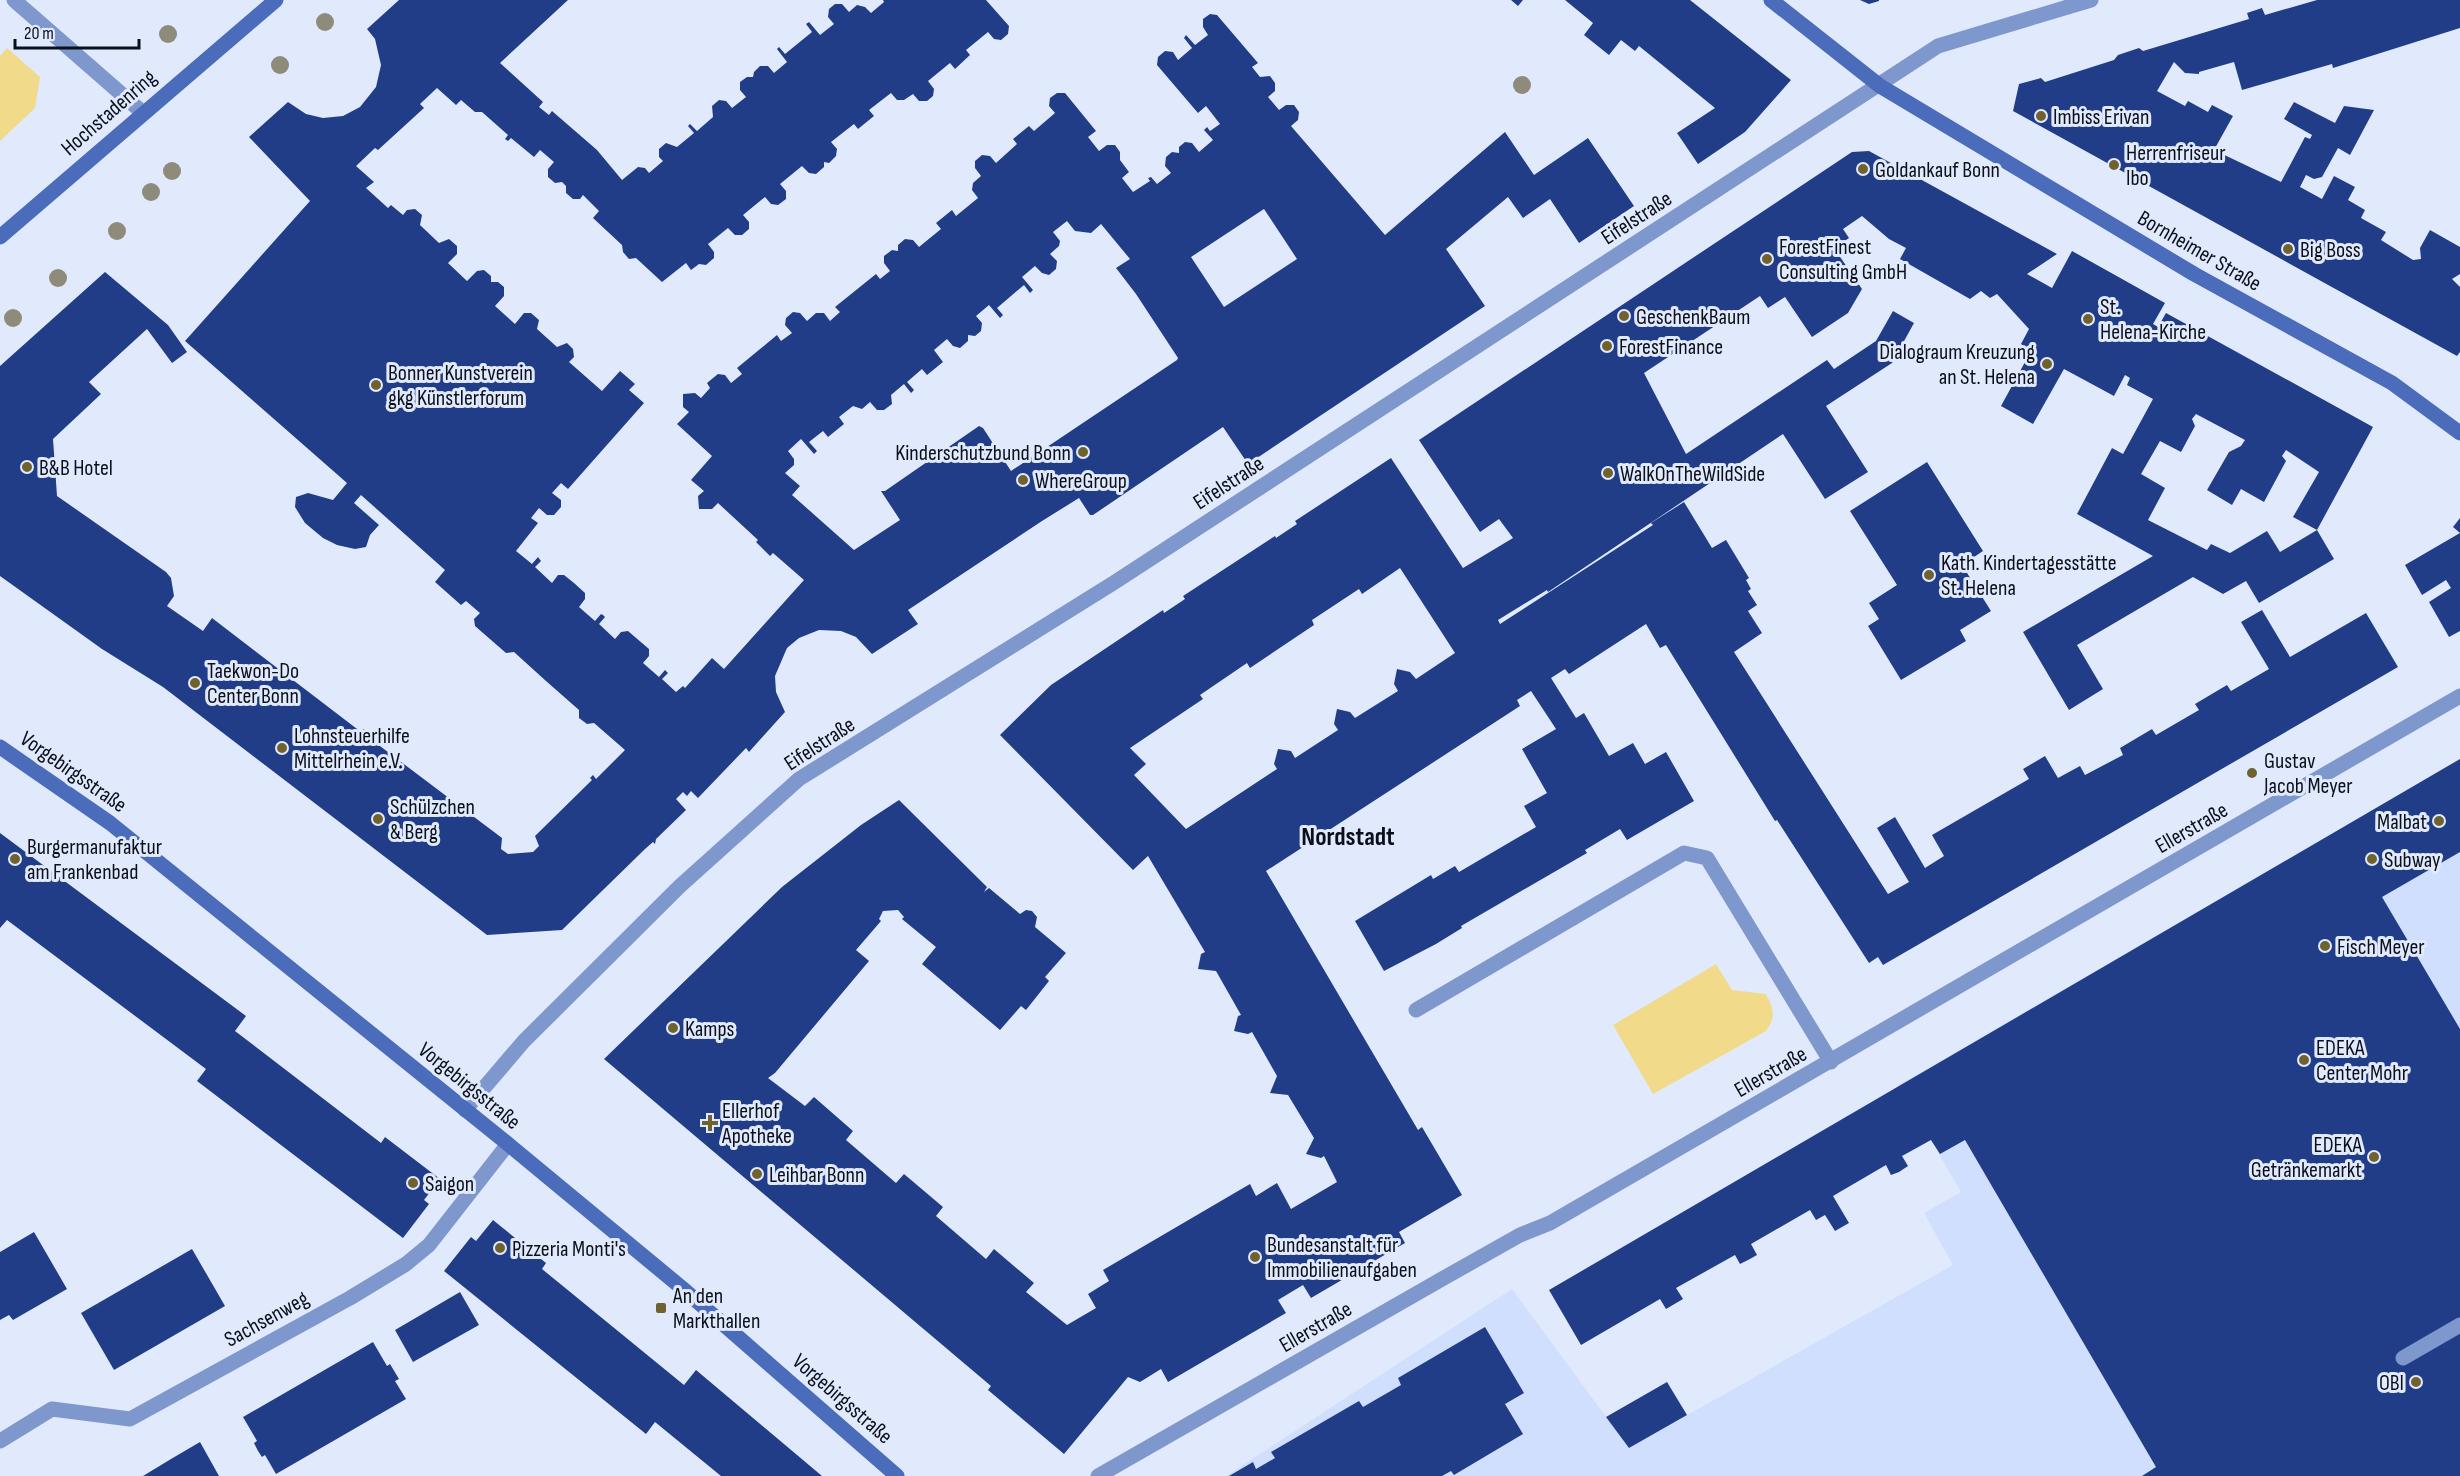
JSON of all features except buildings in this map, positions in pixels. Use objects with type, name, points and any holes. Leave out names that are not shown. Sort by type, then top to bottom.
[{"type":"main road","name":"Hochstadenring","points":[[0,237],[142,112],[276,0]]},
{"type":"main road","name":"Bornheimer Straße","points":[[1771,0],[1880,86],[2194,274],[2392,383],[2460,433]]},
{"type":"main road","name":"Vorgebirgsstraße","points":[[0,747],[110,823],[508,1144],[691,1296],[897,1476]]},
{"type":"street","points":[[14,0],[142,112]]},
{"type":"street","name":"Eifelstraße","points":[[465,1110],[524,1041],[672,894],[799,779],[1115,582],[1880,86],[1938,46],[2091,0]]},
{"type":"street","name":"Ellerstraße","points":[[1098,1476],[1520,1235],[1550,1223],[2460,696]]},
{"type":"street","points":[[1416,1010],[1684,853],[1707,858],[1831,1062]]},
{"type":"street","name":"Sachsenweg","points":[[0,1441],[52,1409],[130,1419],[350,1298],[406,1264],[429,1245],[508,1144]]},
{"type":"street","points":[[2403,1358],[2460,1325]]},
{"type":"shaded area","points":[[7,48],[40,77],[35,108],[0,141],[0,56]]},
{"type":"shaded area","points":[[2460,759],[2460,1476],[1226,1476],[1512,1289],[1629,1448],[1953,1265],[1924,1213],[1961,1192],[1899,1085]]},
{"type":"shaded area","points":[[1716,964],[1732,990],[1766,994],[1773,1013],[1769,1026],[1766,1031],[1653,1094],[1613,1025]]},
{"type":"place","name":"Imbiss Erivan","points":[[2041,116]]},
{"type":"place","name":"Herrenfriseur Ibo","points":[[2114,165]]},
{"type":"place","name":"Goldankauf Bonn","points":[[1863,169]]},
{"type":"place","name":"Big Boss","points":[[2288,249]]},
{"type":"place","name":"ForestFinest Consulting GmbH","points":[[1767,259]]},
{"type":"place","name":"GeschenkBaum","points":[[1624,316]]},
{"type":"place","name":"St. Helena-Kirche","points":[[2088,319]]},
{"type":"place","name":"ForestFinance","points":[[1607,346]]},
{"type":"place","name":"Dialograum Kreuzung an St. Helena","points":[[2047,364]]},
{"type":"place","name":"Bonner Kunstverein gkg Künstlerforum","points":[[376,385]]},
{"type":"place","name":"Kinderschutzbund Bonn","points":[[1083,452]]},
{"type":"place","name":"B&B Hotel","points":[[27,467]]},
{"type":"place","name":"WalkOnTheWildSide","points":[[1608,473]]},
{"type":"place","name":"WhereGroup","points":[[1023,480]]},
{"type":"place","name":"Kath. Kindertagesstätte St. Helena","points":[[1929,575]]},
{"type":"place","name":"Taekwon-Do Center Bonn","points":[[195,683]]},
{"type":"place","name":"Lohnsteuerhilfe Mittelrhein e.V.","points":[[282,748]]},
{"type":"place","name":"Gustav Jacob Meyer","points":[[2252,773]]},
{"type":"place","name":"Schülzchen & Berg","points":[[378,819]]},
{"type":"place","name":"Malbat","points":[[2439,821]]},
{"type":"place","name":"Burgermanufaktur am Frankenbad","points":[[15,859]]},
{"type":"place","name":"Subway","points":[[2372,859]]},
{"type":"place","name":"Fisch Meyer","points":[[2325,946]]},
{"type":"place","name":"Kamps","points":[[673,1028]]},
{"type":"place","name":"EDEKA Center Mohr","points":[[2304,1060]]},
{"type":"place","name":"Ellerhof Apotheke","points":[[710,1123]]},
{"type":"place","name":"EDEKA Getränkemarkt","points":[[2374,1157]]},
{"type":"place","name":"Leihbar Bonn","points":[[757,1174]]},
{"type":"place","name":"Saigon","points":[[413,1183]]},
{"type":"place","name":"Pizzeria Monti's","points":[[500,1248]]},
{"type":"place","name":"Bundesanstalt für Immobilienaufgaben","points":[[1255,1257]]},
{"type":"place","name":"An den Markthallen","points":[[661,1308]]},
{"type":"place","name":"OBI","points":[[2416,1382]]},
{"type":"district","name":"Nordstadt","points":[[1348,836]]}]
